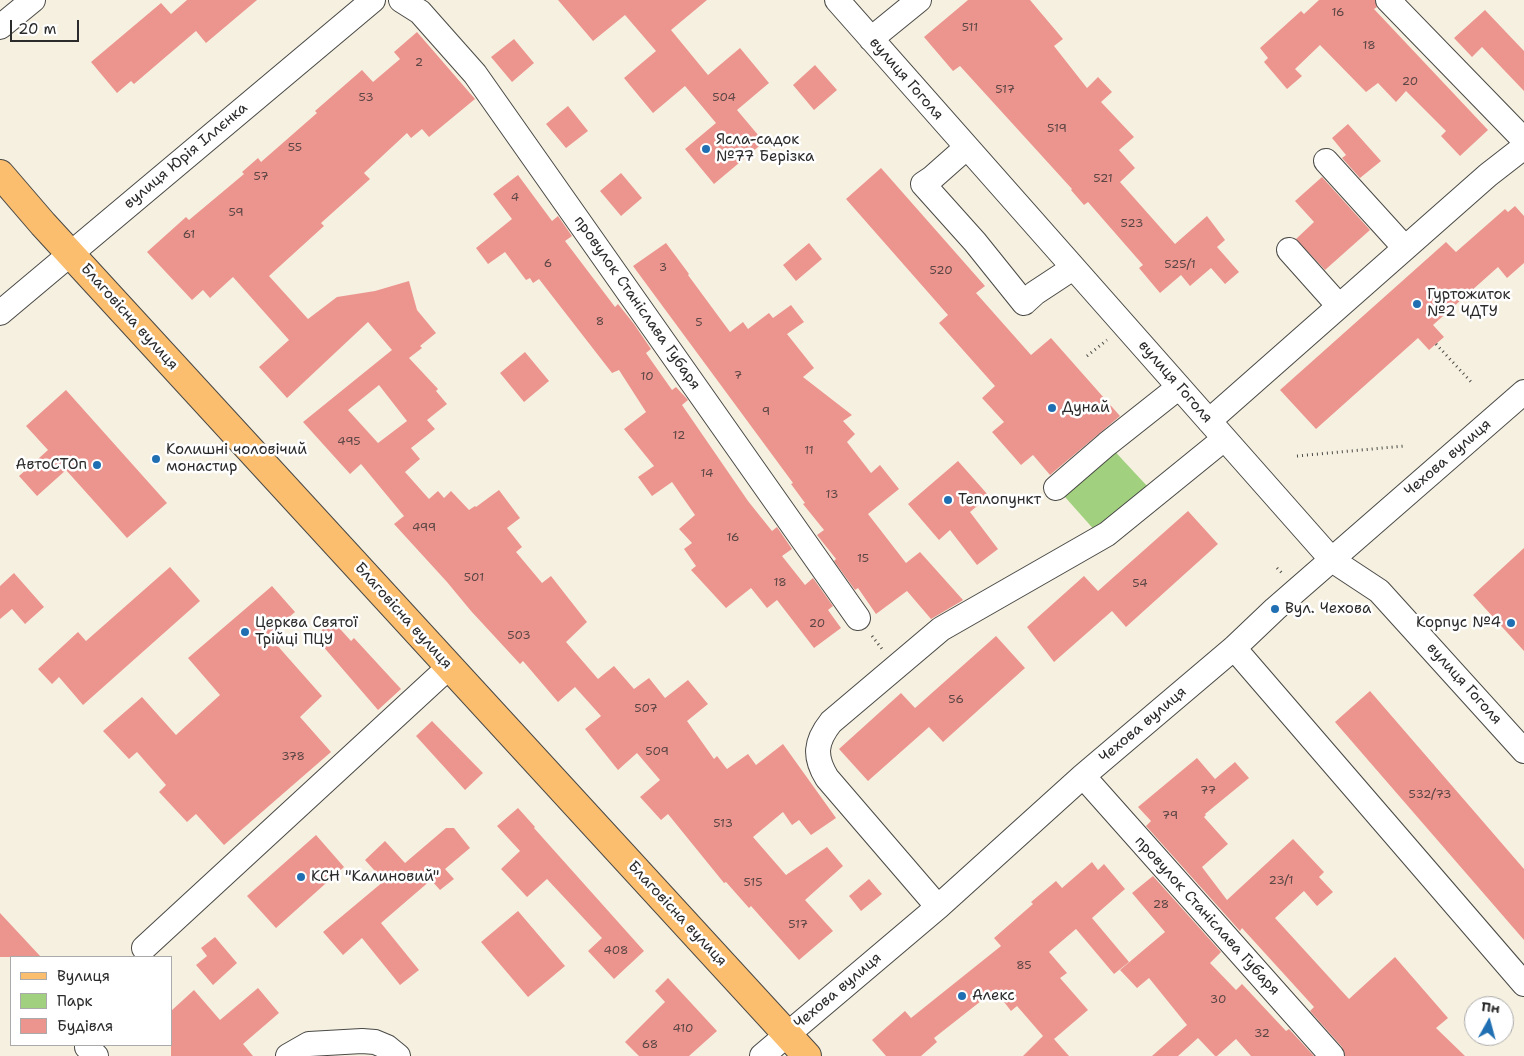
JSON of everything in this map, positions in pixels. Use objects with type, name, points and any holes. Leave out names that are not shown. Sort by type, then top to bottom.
[{"type":"main road","name":"Благовісна вулиця","points":[[0,174],[449,667],[807,1056]]},
{"type":"street","points":[[0,27],[34,0]]},
{"type":"street","name":"вулиця Юрія Іллєнка","points":[[0,313],[70,252],[373,0]]},
{"type":"street","name":"провулок Станіслава Губаря","points":[[401,0],[420,12],[475,74],[858,618]]},
{"type":"street","name":"вулиця Гоголя","points":[[837,0],[1332,560],[1379,591],[1524,751]]},
{"type":"street","points":[[871,39],[919,0]]},
{"type":"street","points":[[1388,0],[1524,140]]},
{"type":"street","points":[[967,147],[923,184],[975,242],[1024,303],[1035,293],[1073,268]]},
{"type":"street","points":[[1209,421],[1488,175],[1524,147]]},
{"type":"street","points":[[1326,161],[1405,248]]},
{"type":"street","points":[[1289,250],[1339,306]]},
{"type":"street","points":[[1056,488],[1106,444],[1179,387]]},
{"type":"street","name":"Чехова вулиця","points":[[762,1056],[938,907],[1083,776],[1234,648],[1275,609],[1524,392]]},
{"type":"street","points":[[938,907],[820,768],[818,756],[821,738],[831,722],[941,629],[1107,534],[1224,439]]},
{"type":"street","points":[[1234,648],[1524,984]]},
{"type":"street","points":[[144,948],[449,667]]},
{"type":"street","name":"провулок Станіслава Губаря","points":[[1083,776],[1332,1056]]},
{"type":"street","points":[[288,1056],[309,1044],[362,1040],[375,1042],[387,1047],[398,1056]]},
{"type":"path","points":[[1436,344],[1473,384]]},
{"type":"path","points":[[1297,456],[1404,446]]},
{"type":"path","points":[[858,618],[896,667]]},
{"type":"green space","points":[[1107,443],[1148,487],[1097,533],[1057,488]]},
{"type":"building","points":[[187,0],[257,0],[206,43],[196,31],[134,84],[131,81],[117,93],[91,62],[161,3],[171,14]]},
{"type":"building","points":[[558,0],[707,0],[671,30],[708,75],[740,48],[769,83],[737,110],[764,142],[714,184],[685,149],[716,123],[685,86],[653,113],[624,78],[656,51],[625,15],[593,41]]},
{"type":"building","points":[[968,0],[1030,0],[1063,39],[1054,46],[1087,88],[1098,77],[1112,92],[1101,102],[1134,137],[1119,150],[1135,168],[1120,182],[1175,244],[1207,216],[1225,240],[1217,247],[1239,272],[1225,284],[1211,268],[1190,286],[1181,275],[1160,293],[1139,268],[1143,265],[1088,202],[1084,205],[1072,189],[960,66],[953,71],[924,37]]},
{"type":"building","points":[[1319,0],[1375,0],[1377,7],[1374,9],[1488,130],[1460,156],[1441,136],[1446,131],[1406,91],[1396,102],[1378,83],[1366,92],[1320,45],[1295,69],[1302,76],[1287,89],[1264,62],[1268,58],[1260,48],[1301,11],[1304,14]]},
{"type":"building","points":[[1485,10],[1524,51],[1524,91],[1482,47],[1472,57],[1454,38]]},
{"type":"building","points":[[417,32],[475,99],[429,137],[422,129],[411,138],[407,133],[364,173],[370,179],[321,223],[324,226],[269,276],[308,319],[337,297],[375,291],[409,281],[417,310],[436,333],[409,358],[438,389],[436,391],[447,404],[427,420],[435,429],[411,448],[420,459],[405,472],[429,499],[438,491],[444,498],[451,491],[469,510],[499,490],[520,518],[507,528],[522,547],[516,552],[542,583],[551,576],[587,622],[566,642],[598,679],[614,666],[634,689],[649,678],[665,698],[688,680],[708,704],[687,721],[714,759],[717,756],[727,769],[748,754],[756,765],[783,744],[836,818],[811,835],[799,820],[792,825],[783,812],[753,837],[786,875],[827,847],[843,866],[805,900],[833,931],[799,960],[751,906],[749,908],[726,882],[724,883],[668,814],[661,820],[640,797],[660,780],[637,753],[618,770],[585,729],[601,716],[575,687],[558,702],[523,661],[520,664],[471,611],[394,524],[404,516],[361,464],[350,474],[303,422],[392,350],[368,322],[287,398],[259,367],[289,340],[233,277],[210,298],[203,290],[192,300],[147,252],[186,217],[189,220],[244,174],[242,172],[258,158],[261,162],[362,70],[373,82],[400,59],[394,52]],"holes":[[[379,385],[407,421],[378,443],[348,410]]]},
{"type":"building","points":[[514,39],[534,63],[512,82],[491,57]]},
{"type":"building","points":[[815,65],[837,90],[814,110],[793,85]]},
{"type":"building","points":[[568,106],[588,131],[566,148],[546,124]]},
{"type":"building","points":[[1348,124],[1381,161],[1360,178],[1342,158],[1346,155],[1332,138]]},
{"type":"building","points":[[881,168],[985,286],[976,293],[1031,355],[1051,338],[1120,416],[1050,475],[1033,455],[1021,465],[992,432],[1004,422],[982,398],[995,386],[939,323],[948,315],[846,199]]},
{"type":"building","points":[[621,173],[642,198],[621,216],[600,191]]},
{"type":"building","points":[[518,175],[552,221],[558,216],[572,236],[565,241],[615,307],[618,304],[634,324],[651,349],[646,353],[672,390],[676,387],[688,400],[682,405],[748,501],[772,531],[777,527],[792,549],[782,556],[805,585],[813,578],[833,606],[828,610],[841,628],[814,648],[777,600],[767,608],[751,588],[726,608],[691,570],[696,566],[684,549],[692,543],[679,529],[695,515],[672,482],[652,496],[638,477],[654,466],[624,429],[646,412],[619,370],[612,373],[539,279],[533,283],[530,278],[526,280],[505,252],[488,264],[476,248],[512,219],[493,194]]},
{"type":"building","points":[[1322,177],[1370,230],[1325,270],[1296,239],[1314,222],[1295,201]]},
{"type":"building","name":"Гуртожиток №2 ЧДТУ","points":[[1515,206],[1524,216],[1524,263],[1507,278],[1498,267],[1433,325],[1444,337],[1429,350],[1418,338],[1316,429],[1280,390],[1446,242],[1456,252],[1505,209],[1508,212]]},
{"type":"building","points":[[666,243],[730,332],[743,322],[748,329],[769,313],[773,318],[791,305],[804,322],[787,334],[814,368],[803,377],[852,415],[843,421],[855,434],[847,442],[871,473],[880,465],[899,489],[868,514],[906,563],[920,552],[963,600],[931,619],[907,591],[876,614],[858,588],[855,590],[834,561],[836,559],[817,535],[824,530],[803,504],[805,503],[791,484],[793,483],[633,266]]},
{"type":"building","points":[[809,243],[822,259],[796,281],[783,265]]},
{"type":"building","points":[[525,352],[549,381],[524,402],[500,373]]},
{"type":"building","name":"АвтоСТОп","points":[[66,390],[167,503],[127,538],[66,470],[37,496],[19,476],[48,450],[26,426]]},
{"type":"building","name":"Теплопункт","points":[[958,461],[989,496],[970,512],[998,549],[977,565],[950,530],[939,540],[908,504]]},
{"type":"building","points":[[1188,511],[1218,544],[1126,627],[1112,611],[1054,662],[1027,627],[1084,576],[1098,591]]},
{"type":"building","name":"Корпус №4","points":[[1524,548],[1524,651],[1473,595]]},
{"type":"building","points":[[170,567],[200,601],[83,705],[59,677],[52,684],[38,669],[78,632],[86,641]]},
{"type":"building","points":[[14,573],[44,607],[25,624],[12,609],[0,619],[0,586]]},
{"type":"building","points":[[272,586],[295,612],[268,635],[322,696],[300,717],[331,752],[224,845],[196,814],[187,822],[159,792],[166,785],[137,752],[129,759],[103,731],[142,697],[176,735],[220,695],[188,658]]},
{"type":"building","points":[[332,620],[351,641],[354,638],[401,689],[378,710],[315,637]]},
{"type":"building","points":[[996,636],[1025,668],[943,742],[929,727],[868,781],[839,749],[901,693],[915,708]]},
{"type":"building","points":[[1370,691],[1524,869],[1524,940],[1335,722]]},
{"type":"building","points":[[432,721],[483,773],[465,790],[416,736]]},
{"type":"building","points":[[1197,758],[1215,779],[1235,762],[1249,778],[1205,814],[1204,817],[1228,844],[1202,867],[1227,900],[1293,839],[1324,872],[1319,877],[1333,892],[1317,906],[1304,891],[1275,918],[1349,999],[1395,957],[1448,1018],[1436,1028],[1465,1056],[1345,1056],[1342,1047],[1310,1011],[1314,1007],[1242,928],[1240,931],[1146,826],[1151,821],[1138,807]]},
{"type":"building","points":[[518,808],[644,951],[614,979],[588,951],[602,938],[547,879],[527,897],[501,869],[520,851],[497,826]]},
{"type":"building","points":[[446,828],[454,828],[470,848],[445,869],[454,879],[440,890],[431,880],[381,923],[419,970],[400,985],[362,938],[343,955],[323,932],[384,881],[365,860],[385,841],[405,863]]},
{"type":"building","name":"КСН \"Калиновий\"","points":[[316,835],[344,867],[276,928],[247,896]]},
{"type":"building","points":[[1092,862],[1098,870],[1104,864],[1125,889],[1092,918],[1129,962],[1114,974],[1076,929],[1049,952],[1067,973],[1060,978],[1088,1010],[1054,1039],[1069,1056],[1023,1056],[1043,1036],[1017,1006],[1011,1011],[995,990],[934,1038],[937,1042],[921,1056],[886,1056],[872,1040],[905,1011],[911,1018],[1001,946],[994,938],[1033,904],[1031,902],[1056,881],[1062,888]]},
{"type":"building","points":[[1153,876],[1221,952],[1210,963],[1236,990],[1242,984],[1286,1031],[1289,1029],[1314,1056],[1251,1056],[1236,1039],[1215,1056],[1198,1038],[1178,1056],[1152,1056],[1187,1025],[1149,978],[1137,988],[1120,970],[1165,932],[1132,893]]},
{"type":"building","points":[[869,879],[882,894],[861,911],[849,896]]},
{"type":"building","points":[[518,911],[565,966],[528,997],[481,942]]},
{"type":"building","points":[[0,913],[40,956],[0,957]]},
{"type":"building","points":[[215,937],[237,963],[213,985],[196,965],[207,956],[201,948]]},
{"type":"building","points":[[668,978],[717,1031],[689,1056],[639,1056],[625,1042],[665,1002],[655,991]]},
{"type":"building","points":[[258,988],[279,1013],[243,1044],[253,1056],[171,1056],[172,1010],[194,990],[220,1020]]},
{"type":"place","name":"Ясла-садок №77 Берізка","points":[[706,149]]},
{"type":"place","name":"Гуртожиток №2 ЧДТУ","points":[[1417,304]]},
{"type":"place","name":"Дунай","points":[[1052,408]]},
{"type":"place","name":"Колишні чоловічий монастир","points":[[156,459]]},
{"type":"place","name":"АвтоСТОп","points":[[97,465]]},
{"type":"place","name":"Теплопункт","points":[[948,500]]},
{"type":"place","name":"Вул. Чехова","points":[[1275,609]]},
{"type":"place","name":"Корпус №4","points":[[1511,623]]},
{"type":"place","name":"Церква Святої Трійці ПЦУ","points":[[245,632]]},
{"type":"place","name":"КСН \"Калиновий\"","points":[[301,877]]},
{"type":"place","name":"Алекс","points":[[962,996]]}]
